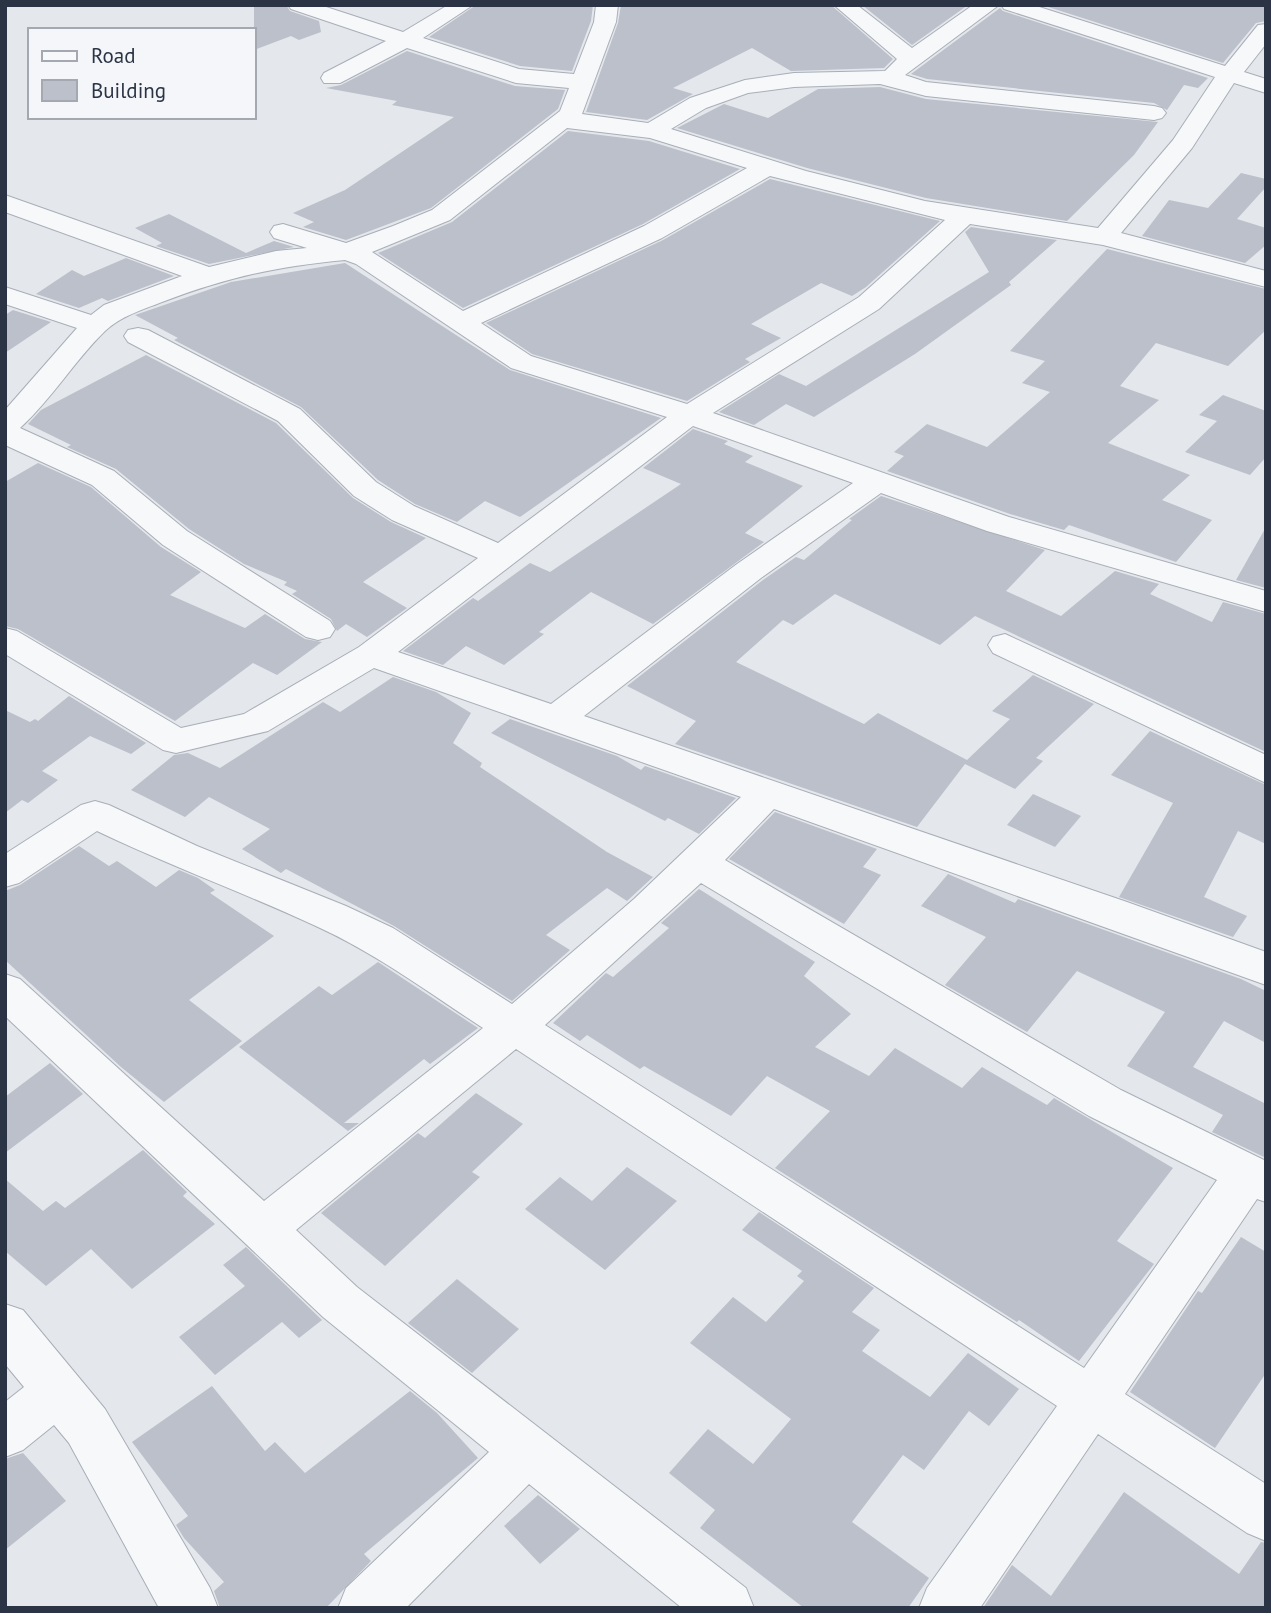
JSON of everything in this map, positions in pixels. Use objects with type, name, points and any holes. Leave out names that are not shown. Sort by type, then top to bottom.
[{"type":"street","points":[[298,5],[516,76],[582,82]]},
{"type":"street","points":[[322,13],[347,5]]},
{"type":"street","points":[[332,78],[403,41],[463,5]]},
{"type":"street","points":[[5,426],[28,405],[95,325],[114,311],[207,276],[276,259],[347,252],[440,215],[570,114],[605,22],[607,5]]},
{"type":"street","points":[[844,5],[910,58]]},
{"type":"street","points":[[891,78],[910,58],[936,43],[965,17],[989,5]]},
{"type":"street","points":[[1011,5],[1266,86]]},
{"type":"street","points":[[1104,237],[1183,143],[1208,101],[1266,30]]},
{"type":"street","points":[[653,131],[674,114],[736,86],[807,78],[891,78],[909,86],[926,89],[1153,113]]},
{"type":"street","points":[[570,114],[576,123],[653,131],[767,167],[924,209],[1104,237],[1266,279]]},
{"type":"street","points":[[461,322],[653,232],[767,167]]},
{"type":"street","points":[[5,203],[207,276]]},
{"type":"street","points":[[5,639],[176,741],[255,723],[371,655],[690,415],[851,316],[965,215]]},
{"type":"street","points":[[283,232],[365,258],[521,362],[690,415],[998,524],[1266,602]]},
{"type":"street","points":[[5,295],[95,325]]},
{"type":"street","points":[[138,335],[289,415],[365,489],[403,513],[502,557]]},
{"type":"street","points":[[5,433],[103,478],[174,538],[318,629]]},
{"type":"street","points":[[557,718],[739,579],[877,481]]},
{"type":"street","points":[[1005,645],[1266,770]]},
{"type":"street","points":[[371,655],[1112,912],[1266,969]]},
{"type":"street","points":[[262,1230],[514,1025],[700,864],[768,792]]},
{"type":"street","points":[[5,873],[95,814],[183,856],[332,916],[378,939],[1266,1515]]},
{"type":"street","points":[[700,864],[1105,1103],[1257,1179],[1092,1403],[947,1608]]},
{"type":"street","points":[[5,990],[340,1302],[726,1608]]},
{"type":"street","points":[[5,1326],[87,1426],[190,1608]]},
{"type":"street","points":[[5,1433],[58,1391]]},
{"type":"street","points":[[366,1608],[526,1452]]},
{"type":"building","points":[[254,5],[286,5],[290,11],[319,21],[321,32],[299,40],[291,36],[256,49]]},
{"type":"building","points":[[476,5],[593,5],[591,21],[572,71],[520,66],[429,37]]},
{"type":"building","points":[[621,5],[831,5],[893,59],[884,68],[791,71],[752,48],[673,88],[693,94],[647,120],[586,112],[618,23]]},
{"type":"building","points":[[862,5],[968,5],[912,45]]},
{"type":"building","points":[[1042,5],[1266,5],[1266,21],[1256,23],[1223,63]]},
{"type":"building","points":[[1000,8],[1208,78],[1198,88],[1184,85],[1167,110],[1154,103],[927,79],[911,74]]},
{"type":"building","points":[[407,51],[515,86],[565,90],[558,109],[431,208],[346,240],[303,227],[314,222],[293,213],[345,190],[454,117],[392,105],[397,101],[326,88],[341,85]]},
{"type":"building","points":[[880,87],[926,99],[1158,122],[1134,155],[1067,221],[926,198],[807,168],[677,128],[724,104],[768,118],[818,89]]},
{"type":"building","points":[[568,131],[649,141],[740,169],[643,224],[463,308],[378,253],[452,222]]},
{"type":"building","points":[[1241,173],[1266,179],[1266,187],[1237,219],[1266,228],[1266,245],[1245,263],[1142,236],[1169,200],[1208,208]]},
{"type":"building","points":[[770,179],[940,221],[866,287],[852,296],[821,283],[751,324],[781,338],[745,359],[750,362],[687,401],[532,354],[486,323],[663,240]]},
{"type":"building","points":[[169,214],[246,253],[274,241],[294,247],[209,264],[156,246],[162,243],[135,228]]},
{"type":"building","points":[[971,227],[1057,240],[1009,282],[1011,285],[915,354],[814,417],[786,404],[754,425],[719,412],[779,374],[806,386],[989,272],[965,232]]},
{"type":"building","points":[[1107,249],[1266,289],[1266,330],[1228,366],[1156,343],[1120,386],[1159,400],[1108,443],[1190,475],[1162,500],[1212,520],[1176,562],[1069,525],[1064,530],[1010,514],[887,471],[904,456],[894,452],[927,424],[987,447],[1050,392],[1022,383],[1045,361],[1010,351]]},
{"type":"building","points":[[126,258],[174,276],[108,301],[102,298],[79,308],[36,294],[72,270],[84,276]]},
{"type":"building","points":[[345,263],[510,370],[661,418],[520,517],[485,501],[457,522],[415,504],[378,480],[301,407],[174,340],[178,338],[135,315],[231,282]]},
{"type":"building","points":[[13,310],[51,322],[5,353],[5,315]]},
{"type":"building","points":[[146,355],[276,423],[353,498],[391,522],[426,538],[363,582],[407,608],[367,637],[346,624],[337,631],[331,619],[292,594],[297,591],[284,585],[287,582],[244,564],[189,529],[116,469],[67,447],[71,445],[28,424],[41,410]]},
{"type":"building","points":[[1223,395],[1266,411],[1266,457],[1250,475],[1185,452],[1217,421],[1199,415]]},
{"type":"building","points":[[693,429],[728,441],[724,444],[753,456],[745,462],[803,486],[745,533],[764,542],[653,624],[591,592],[539,632],[544,634],[504,665],[466,646],[443,665],[403,651],[473,598],[478,601],[530,563],[550,572],[681,484],[643,468]]},
{"type":"building","points":[[38,463],[91,487],[161,547],[201,572],[170,595],[245,628],[265,614],[305,639],[322,642],[277,675],[253,663],[175,721],[18,629],[5,626],[5,482]]},
{"type":"building","points":[[881,496],[1045,550],[1006,591],[1061,616],[1115,571],[1159,584],[1150,594],[1212,622],[1223,602],[1266,614],[1266,752],[975,616],[940,645],[835,594],[793,625],[783,620],[736,662],[864,724],[878,713],[967,760],[1010,719],[992,711],[1033,675],[1094,704],[1036,758],[1043,761],[1015,789],[965,764],[917,827],[675,744],[696,721],[627,686],[763,580],[796,557],[804,560],[852,520],[849,519]]},
{"type":"building","points":[[1266,527],[1266,588],[1236,580]]},
{"type":"building","points":[[393,677],[436,692],[471,713],[453,743],[482,763],[480,767],[607,852],[653,877],[627,901],[607,888],[546,935],[570,950],[512,1001],[394,926],[286,869],[281,873],[242,849],[270,829],[209,797],[185,817],[131,790],[174,755],[188,753],[220,768],[323,702],[340,712]]},
{"type":"building","points":[[69,696],[146,743],[131,754],[90,736],[42,771],[58,780],[28,803],[22,800],[5,813],[5,710],[30,722],[35,719],[38,721]]},
{"type":"building","points":[[510,719],[617,756],[641,770],[645,766],[736,798],[699,834],[668,818],[665,821],[491,733]]},
{"type":"building","points":[[1150,731],[1266,785],[1266,844],[1238,831],[1204,897],[1247,916],[1233,937],[1119,897],[1173,803],[1111,775]]},
{"type":"building","points":[[1033,794],[1081,816],[1055,847],[1007,825]]},
{"type":"building","points":[[775,812],[877,849],[863,867],[881,875],[844,924],[729,859]]},
{"type":"building","points":[[79,846],[109,866],[117,861],[156,887],[179,870],[198,878],[215,890],[210,893],[274,936],[189,1000],[242,1041],[164,1102],[121,1067],[5,960],[5,891],[20,885]]},
{"type":"building","points":[[948,874],[1015,903],[1018,899],[1241,979],[1266,991],[1266,1043],[1224,1021],[1193,1067],[1266,1104],[1266,1158],[1212,1132],[1223,1115],[1127,1066],[1165,1012],[1077,971],[1027,1032],[945,985],[986,937],[921,906]]},
{"type":"building","points":[[699,889],[815,962],[804,976],[851,1014],[815,1047],[869,1076],[895,1048],[962,1088],[982,1067],[1047,1105],[1054,1098],[1173,1168],[1117,1241],[1154,1264],[1079,1361],[1019,1320],[1017,1322],[775,1168],[830,1111],[767,1076],[731,1116],[644,1066],[640,1069],[587,1035],[580,1041],[553,1023],[606,973],[613,977],[669,928],[661,923]]},
{"type":"building","points":[[378,962],[478,1028],[430,1064],[424,1059],[344,1123],[359,1123],[348,1131],[239,1047],[319,986],[332,995]]},
{"type":"building","points":[[50,1063],[83,1094],[5,1153],[5,1097]]},
{"type":"building","points":[[476,1093],[523,1124],[472,1172],[480,1177],[385,1266],[321,1213],[418,1133],[425,1138]]},
{"type":"building","points":[[143,1150],[187,1192],[183,1196],[215,1224],[132,1289],[91,1249],[46,1286],[5,1251],[5,1179],[43,1211],[56,1201],[65,1208]]},
{"type":"building","points":[[627,1167],[677,1201],[605,1270],[525,1209],[560,1177],[592,1201]]},
{"type":"building","points":[[759,1212],[874,1288],[852,1312],[880,1330],[862,1351],[930,1397],[968,1353],[1019,1389],[989,1426],[969,1411],[924,1470],[903,1455],[852,1522],[929,1578],[908,1608],[804,1608],[700,1528],[715,1510],[669,1473],[708,1429],[753,1464],[791,1419],[690,1343],[733,1297],[766,1322],[804,1281],[797,1276],[802,1271],[742,1230]]},
{"type":"building","points":[[1241,1237],[1266,1252],[1266,1373],[1215,1448],[1130,1392],[1198,1291],[1202,1293]]},
{"type":"building","points":[[246,1247],[322,1320],[299,1338],[282,1322],[215,1375],[179,1337],[245,1286],[223,1265]]},
{"type":"building","points":[[457,1279],[519,1329],[472,1373],[408,1323]]},
{"type":"building","points":[[212,1386],[265,1451],[275,1442],[305,1473],[410,1391],[437,1413],[478,1458],[364,1554],[371,1561],[326,1608],[220,1608],[214,1591],[224,1582],[184,1538],[176,1525],[188,1516],[132,1442]]},
{"type":"building","points":[[23,1453],[66,1501],[5,1550],[5,1459]]},
{"type":"building","points":[[1124,1492],[1239,1574],[1261,1542],[1266,1543],[1266,1608],[983,1608],[1012,1565],[1051,1596]]},
{"type":"building","points":[[538,1495],[580,1529],[540,1564],[504,1526]]}]
